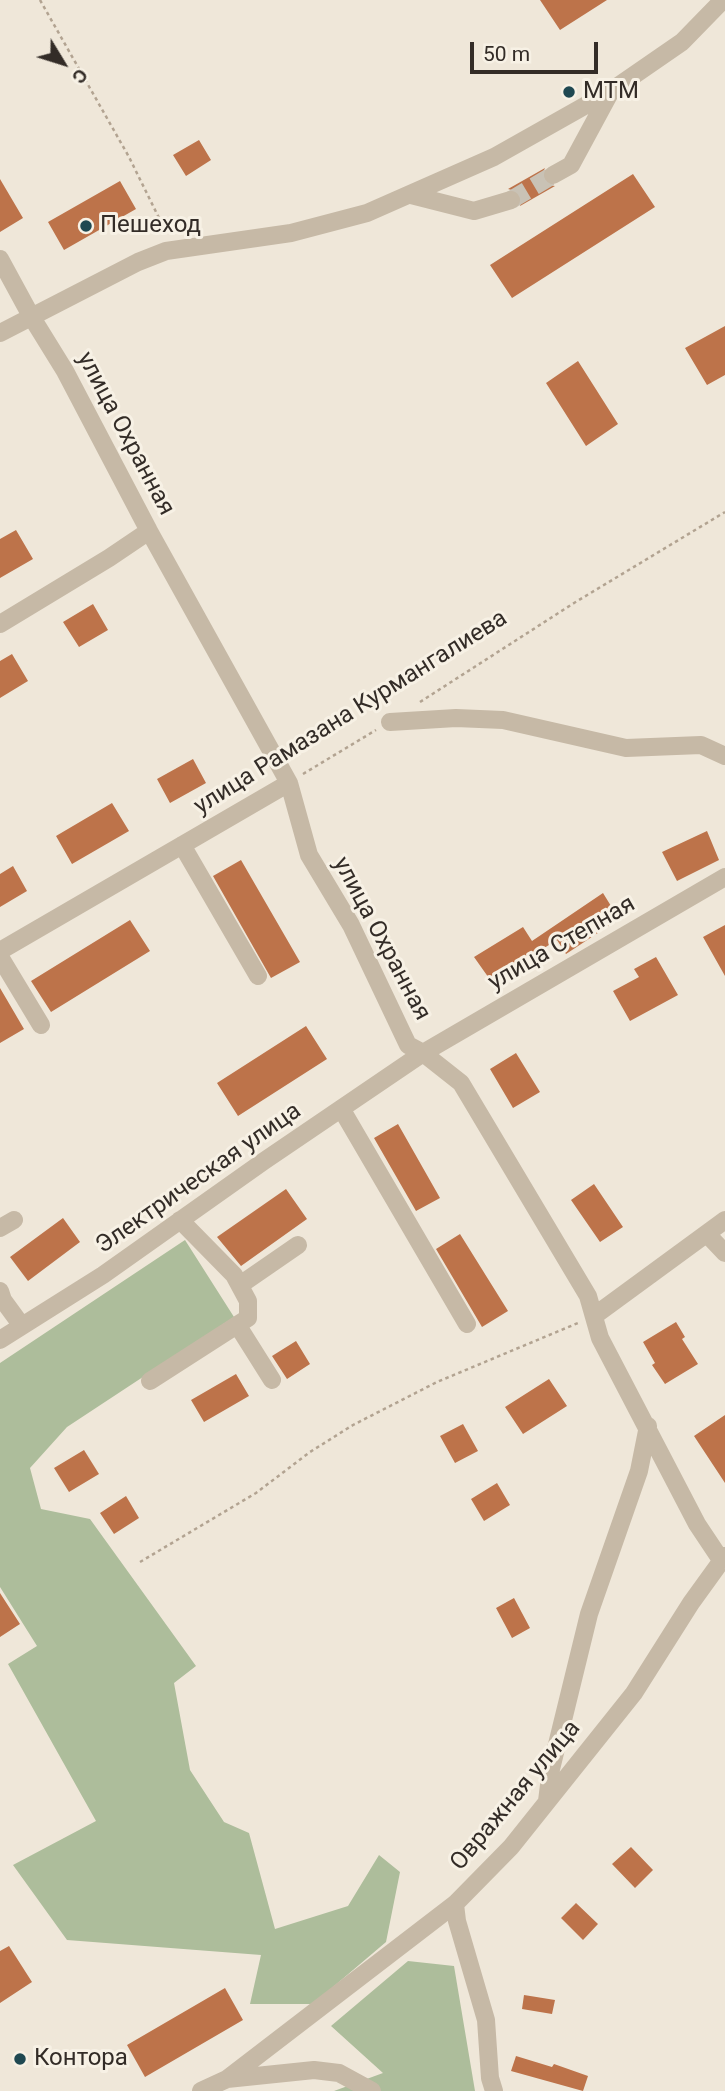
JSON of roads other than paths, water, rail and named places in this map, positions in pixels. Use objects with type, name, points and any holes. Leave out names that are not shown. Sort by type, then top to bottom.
[{"type":"street","points":[[0,333],[138,262],[166,251],[291,233],[367,213],[494,158],[611,91],[681,41],[723,0]]},
{"type":"street","points":[[553,175],[571,164],[611,91]]},
{"type":"street","points":[[411,195],[474,211],[511,200]]},
{"type":"street","name":"улица Охранная","points":[[0,259],[65,371],[149,531],[289,783],[309,855],[351,925],[408,1045],[423,1053],[461,1083],[588,1296],[600,1338],[697,1524],[723,1558]]},
{"type":"street","points":[[0,624],[149,531]]},
{"type":"street","points":[[390,722],[456,718],[503,720],[626,748],[701,745],[725,756]]},
{"type":"street","name":"улица Рамазана Курмангалиева","points":[[0,954],[289,783]]},
{"type":"street","points":[[183,845],[258,976]]},
{"type":"street","name":"улица Степная","points":[[423,1053],[725,877]]},
{"type":"street","points":[[0,954],[41,1025]]},
{"type":"street","name":"Электрическая улица","points":[[0,1340],[103,1275],[423,1053]]},
{"type":"street","points":[[342,1110],[467,1324]]},
{"type":"street","points":[[150,1381],[247,1318],[248,1301],[240,1285],[211,1250],[180,1220]]},
{"type":"street","points":[[594,1315],[725,1220]]},
{"type":"street","points":[[707,1234],[725,1253]]},
{"type":"street","points":[[240,1285],[298,1245]]},
{"type":"street","points":[[0,1291],[3,1300],[22,1326]]},
{"type":"street","points":[[238,1326],[272,1380]]},
{"type":"street","points":[[547,1801],[551,1769],[589,1614],[639,1471],[648,1426]]},
{"type":"street","name":"Овражная улица","points":[[201,2091],[227,2079],[455,1904],[511,1847],[634,1693],[723,1558]]},
{"type":"street","points":[[455,1904],[457,1921],[486,2020],[490,2078],[494,2091]]},
{"type":"street","points":[[227,2079],[314,2070],[339,2073],[372,2091]]},
{"type":"tunnel","points":[[511,200],[553,175]]},
{"type":"place","name":"МТМ","points":[[569,92]]},
{"type":"place","name":"Пешеход","points":[[86,226]]},
{"type":"place","name":"Контора","points":[[20,2059]]}]
